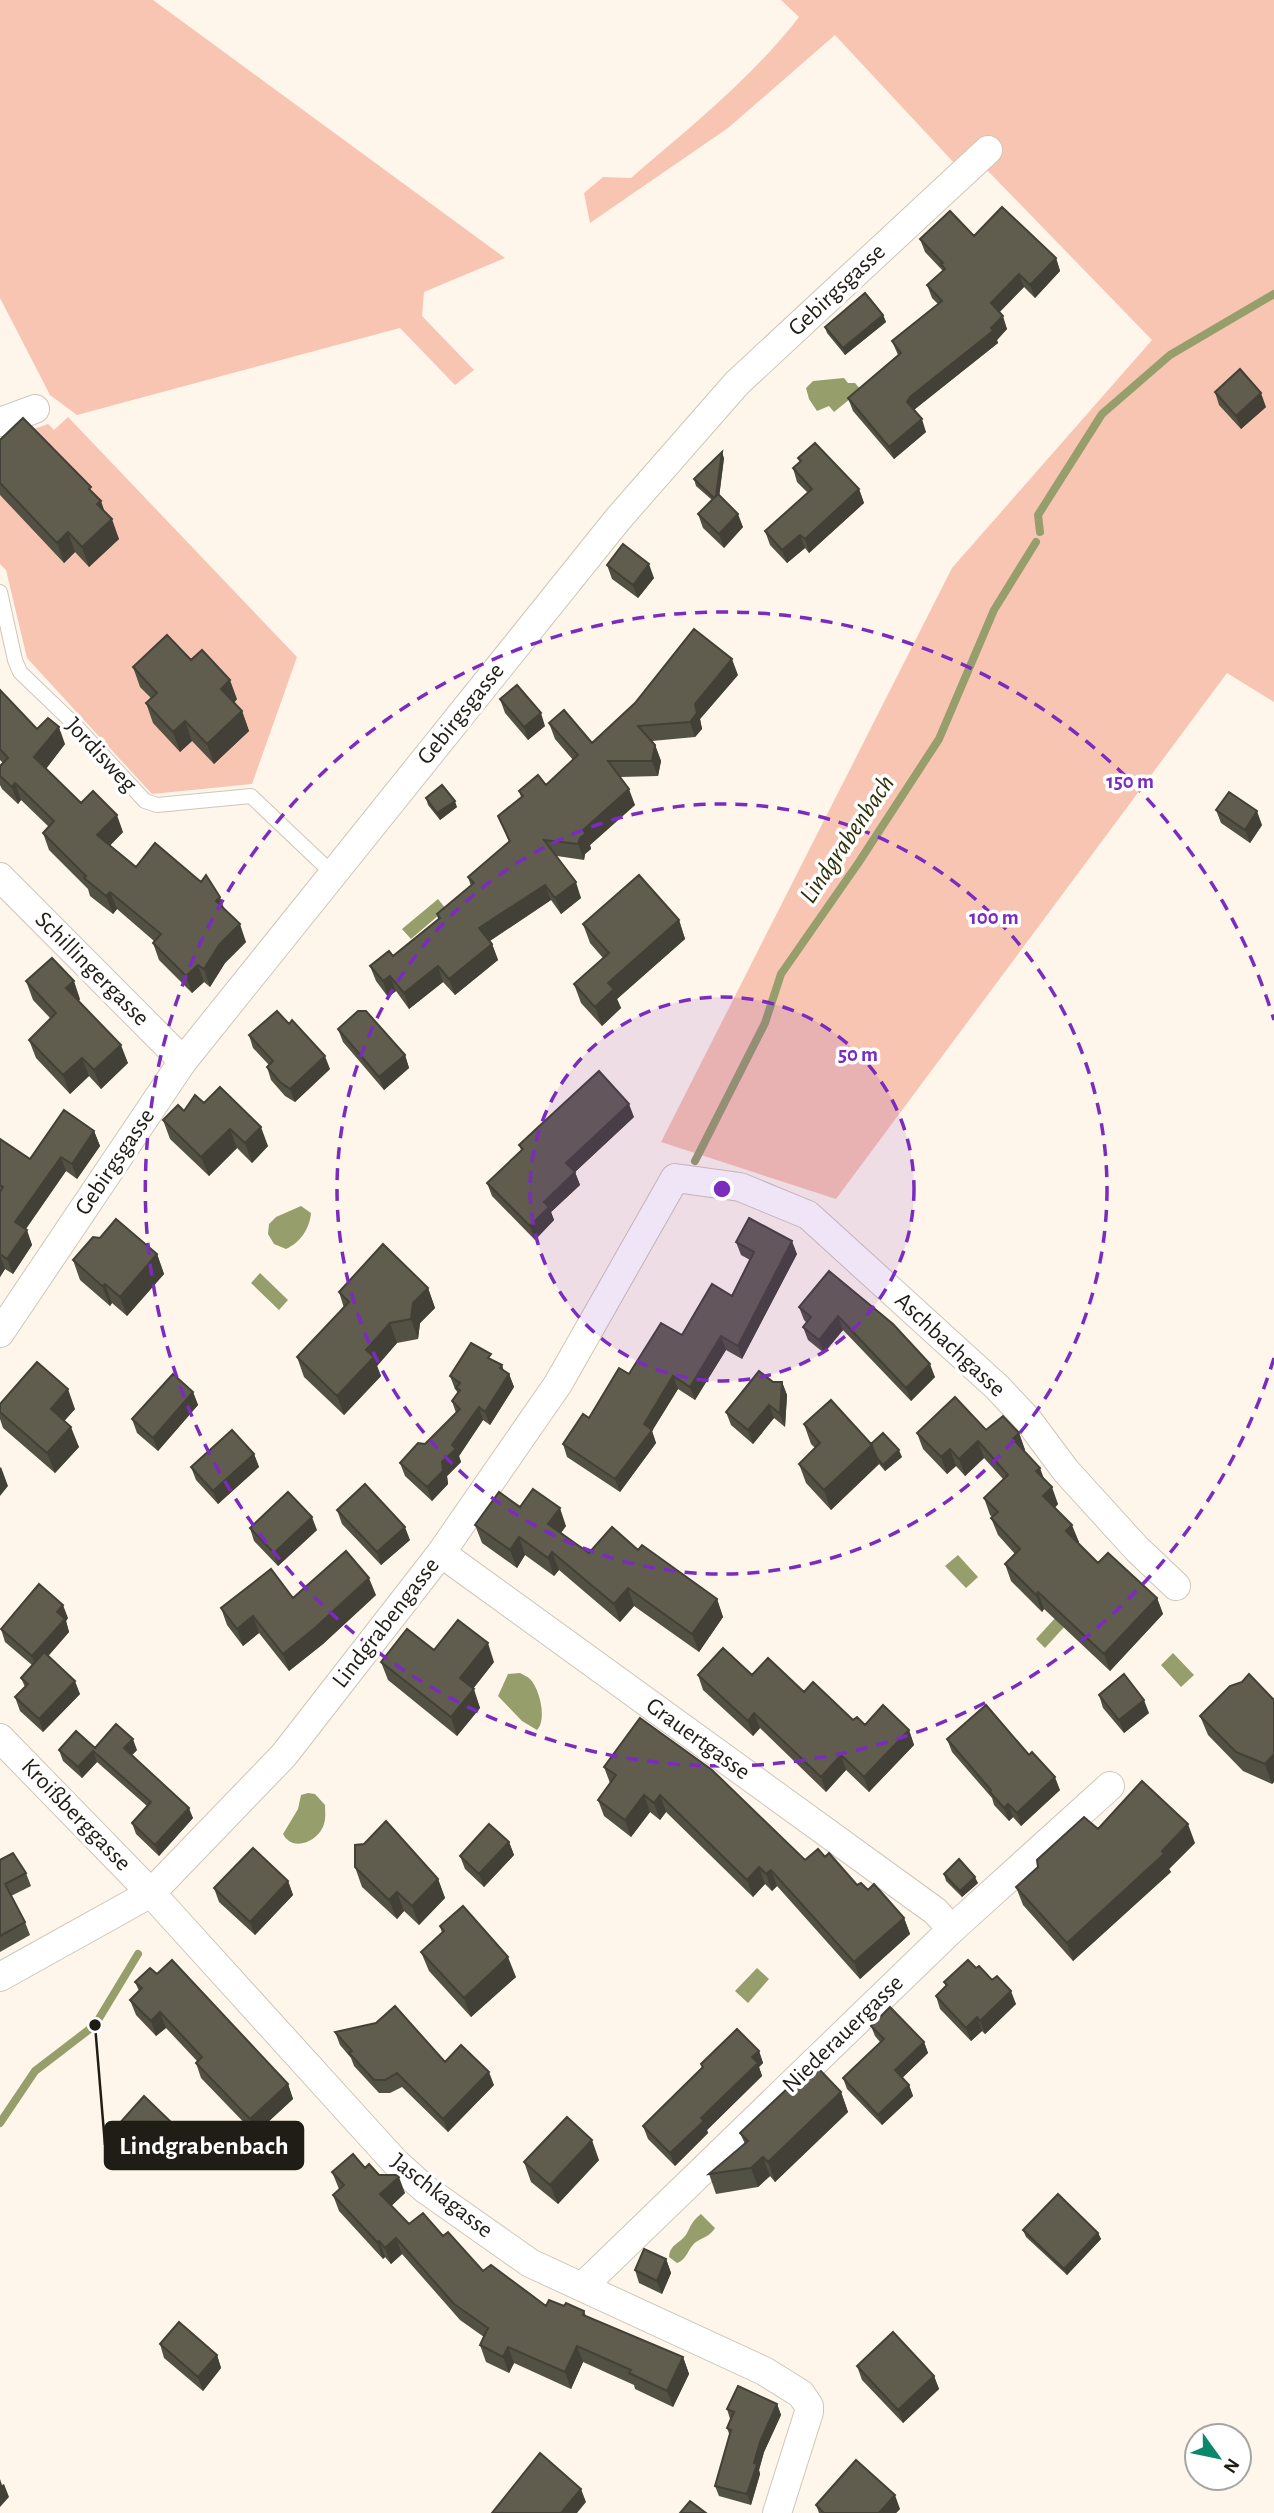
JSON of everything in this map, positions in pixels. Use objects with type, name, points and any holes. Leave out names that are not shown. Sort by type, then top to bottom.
[{"type":"street","name":"Gebirgsgasse","points":[[0,1333],[183,1061],[618,519],[737,383],[988,150]]},
{"type":"street","points":[[0,422],[35,409]]},
{"type":"street","name":"Schillingergasse","points":[[0,877],[183,1061]]},
{"type":"street","name":"Lindgrabengasse","points":[[0,1977],[151,1893],[284,1755],[441,1553],[558,1384],[675,1178]]},
{"type":"street","name":"Aschbachgasse","points":[[675,1178],[740,1187],[808,1215],[997,1387],[1028,1420],[1066,1471],[1137,1549],[1176,1586]]},
{"type":"street","name":"Grauertgasse","points":[[441,1553],[881,1871],[935,1911],[952,1929]]},
{"type":"street","name":"Kroißberggasse","points":[[0,1738],[151,1893]]},
{"type":"street","name":"Niederauergasse","points":[[582,2287],[952,1929],[1110,1786]]},
{"type":"street","name":"Jaschkagasse","points":[[151,1893],[396,2163],[425,2189],[530,2263],[764,2371],[806,2400],[809,2412],[777,2513]]},
{"type":"lane","name":"Jordisweg","points":[[0,592],[20,672],[74,724],[145,801],[157,806],[251,796],[332,873]]},
{"type":"shaded area","points":[[0,0],[153,0],[505,258],[424,292],[422,316],[474,370],[455,385],[400,328],[77,415],[50,395],[0,298]]},
{"type":"shaded area","points":[[781,0],[1274,0],[1274,702],[1227,673],[836,1199],[661,1142],[952,568],[1152,340],[988,171],[956,165],[835,35],[728,128],[590,223],[584,193],[603,177],[631,178],[719,102],[780,40],[799,17]]},
{"type":"shaded area","points":[[844,378],[848,383],[855,383],[861,390],[834,412],[829,406],[817,411],[806,388],[813,381]]},
{"type":"shaded area","points":[[68,417],[297,657],[252,784],[152,794],[27,658],[6,570],[0,564],[0,441],[48,424],[54,430]]},
{"type":"shaded area","points":[[438,899],[446,909],[411,939],[402,929]]},
{"type":"shaded area","points":[[301,1206],[311,1213],[303,1234],[296,1243],[286,1249],[274,1244],[268,1234],[269,1224],[276,1217]]},
{"type":"shaded area","points":[[260,1273],[288,1300],[279,1310],[251,1283]]},
{"type":"shaded area","points":[[958,1555],[978,1577],[966,1588],[945,1566]]},
{"type":"shaded area","points":[[1067,1605],[1076,1614],[1045,1648],[1036,1639]]},
{"type":"shaded area","points":[[1173,1653],[1194,1675],[1181,1687],[1161,1665]]},
{"type":"shaded area","points":[[520,1673],[534,1684],[539,1697],[542,1719],[537,1730],[522,1721],[498,1696],[508,1674]]},
{"type":"shaded area","points":[[315,1794],[325,1805],[324,1824],[311,1840],[293,1843],[283,1834],[298,1809],[301,1795]]},
{"type":"shaded area","points":[[757,1968],[769,1979],[748,2003],[735,1991]]},
{"type":"shaded area","points":[[701,2214],[715,2228],[696,2242],[677,2263],[669,2257],[671,2249],[685,2237],[692,2223]]},
{"type":"building","points":[[1002,207],[1056,258],[1030,285],[1019,274],[991,303],[1003,316],[991,328],[993,331],[910,397],[907,402],[922,419],[889,447],[848,398],[901,353],[892,341],[942,301],[927,285],[945,269],[941,264],[943,263],[920,239],[950,211],[974,236]]},
{"type":"building","points":[[865,293],[883,315],[843,348],[825,327]]},
{"type":"building","points":[[1240,369],[1261,393],[1236,416],[1215,392]]},
{"type":"building","points":[[23,418],[91,487],[89,489],[101,501],[97,504],[112,519],[82,547],[68,532],[57,543],[0,483],[0,440]]},
{"type":"building","points":[[815,443],[859,489],[805,539],[800,535],[782,550],[765,531],[812,489],[793,468],[801,461],[798,458]]},
{"type":"building","points":[[722,452],[716,496],[714,498],[694,479]]},
{"type":"building","points":[[718,494],[738,514],[719,534],[698,514]]},
{"type":"building","points":[[623,544],[649,564],[633,585],[607,565]]},
{"type":"building","points":[[694,629],[732,659],[695,704],[697,713],[690,722],[638,726],[655,745],[652,761],[608,761],[629,789],[583,830],[586,833],[578,844],[544,840],[576,882],[555,898],[545,885],[479,928],[492,944],[449,979],[438,966],[404,993],[390,976],[383,981],[370,966],[389,951],[393,956],[440,918],[437,914],[474,883],[468,877],[510,841],[498,816],[523,796],[519,791],[538,775],[546,785],[578,755],[549,723],[564,710],[592,743],[635,703]]},
{"type":"building","points":[[167,635],[191,660],[202,650],[230,680],[221,689],[242,711],[207,744],[185,721],[173,732],[146,703],[157,693],[133,667]]},
{"type":"building","points":[[517,685],[541,713],[524,727],[500,699]]},
{"type":"building","points":[[0,690],[37,729],[48,718],[59,727],[34,757],[81,803],[93,791],[117,815],[97,835],[136,867],[155,843],[201,882],[206,875],[220,897],[216,901],[240,924],[219,945],[204,969],[198,965],[186,976],[153,943],[161,934],[110,892],[106,896],[84,878],[86,876],[43,833],[54,821],[15,783],[12,787],[0,776],[0,766],[8,758],[0,749]]},
{"type":"building","points":[[442,785],[455,801],[437,813],[426,798]]},
{"type":"building","points":[[1229,792],[1257,811],[1245,830],[1216,810]]},
{"type":"building","points":[[639,875],[679,920],[608,983],[614,989],[595,1007],[574,984],[609,953],[583,924]]},
{"type":"building","points":[[52,958],[74,981],[66,988],[121,1045],[94,1070],[82,1058],[63,1075],[29,1040],[56,1013],[26,981]]},
{"type":"building","points":[[277,1011],[289,1024],[292,1020],[325,1056],[290,1089],[267,1067],[273,1061],[249,1035]]},
{"type":"building","points":[[358,1011],[366,1011],[405,1055],[379,1077],[338,1029]]},
{"type":"building","points":[[599,1071],[629,1104],[566,1163],[575,1172],[544,1202],[549,1207],[530,1226],[487,1183],[523,1149],[519,1145]]},
{"type":"building","points":[[220,1087],[261,1127],[245,1143],[230,1129],[201,1157],[163,1120],[178,1105],[184,1111],[195,1095],[204,1103]]},
{"type":"building","points":[[64,1110],[94,1131],[72,1164],[61,1157],[15,1222],[27,1230],[7,1259],[0,1254],[0,1192],[3,1187],[0,1185],[0,1139],[30,1159]]},
{"type":"building","points":[[749,1218],[792,1241],[738,1346],[721,1336],[690,1387],[673,1376],[644,1424],[652,1430],[615,1479],[563,1444],[583,1414],[589,1418],[619,1368],[629,1374],[661,1323],[682,1335],[712,1284],[732,1296],[754,1252],[736,1242]]},
{"type":"building","points":[[116,1219],[157,1254],[120,1297],[105,1284],[102,1286],[73,1260],[93,1237],[100,1238]]},
{"type":"building","points":[[383,1244],[428,1288],[413,1303],[411,1319],[390,1323],[366,1350],[374,1357],[337,1396],[297,1357],[349,1302],[339,1292]]},
{"type":"building","points":[[829,1271],[893,1324],[930,1364],[906,1388],[838,1316],[819,1340],[803,1327],[811,1317],[799,1307]]},
{"type":"building","points":[[471,1343],[491,1354],[488,1358],[502,1365],[500,1368],[509,1374],[485,1412],[479,1407],[452,1445],[456,1449],[442,1462],[443,1471],[427,1487],[400,1463],[418,1443],[425,1444],[460,1409],[452,1401],[460,1390],[456,1388],[460,1383],[450,1376]]},
{"type":"building","points":[[37,1362],[68,1389],[51,1409],[71,1427],[47,1453],[0,1412],[0,1404]]},
{"type":"building","points":[[759,1371],[773,1382],[782,1382],[780,1414],[769,1405],[748,1430],[726,1412]]},
{"type":"building","points":[[173,1374],[193,1392],[153,1438],[132,1419]]},
{"type":"building","points":[[955,1397],[986,1430],[1003,1416],[1019,1433],[1013,1439],[1040,1468],[1036,1471],[1052,1487],[1043,1496],[1072,1525],[1066,1531],[1098,1563],[1108,1553],[1157,1598],[1104,1654],[1005,1564],[1020,1549],[991,1518],[998,1512],[984,1498],[1008,1475],[978,1441],[959,1459],[950,1449],[941,1457],[917,1433]]},
{"type":"building","points":[[831,1400],[872,1445],[824,1490],[799,1464],[820,1443],[804,1424]]},
{"type":"building","points":[[232,1430],[254,1454],[213,1491],[191,1467]]},
{"type":"building","points":[[883,1433],[899,1450],[883,1465],[871,1444]]},
{"type":"building","points":[[365,1484],[405,1527],[377,1552],[337,1510]]},
{"type":"building","points":[[533,1489],[560,1508],[548,1524],[589,1553],[612,1527],[638,1550],[642,1545],[717,1599],[692,1634],[628,1588],[614,1604],[552,1552],[548,1558],[519,1537],[510,1550],[475,1525],[499,1492],[520,1507]]},
{"type":"building","points":[[288,1492],[312,1517],[274,1553],[250,1528]]},
{"type":"building","points":[[346,1551],[369,1578],[283,1654],[253,1616],[237,1629],[221,1608],[271,1569],[293,1598]]},
{"type":"building","points":[[39,1584],[63,1605],[57,1612],[65,1619],[32,1656],[1,1629]]},
{"type":"building","points":[[458,1620],[488,1643],[460,1678],[474,1689],[451,1717],[381,1662],[407,1629],[434,1650]]},
{"type":"building","points":[[723,1648],[752,1675],[768,1658],[804,1692],[813,1682],[853,1720],[857,1717],[865,1725],[883,1705],[909,1730],[864,1777],[841,1755],[821,1777],[754,1713],[748,1721],[698,1675]]},
{"type":"building","points":[[44,1652],[75,1681],[39,1719],[15,1697],[28,1684],[21,1678]]},
{"type":"building","points":[[1124,1674],[1144,1700],[1119,1720],[1099,1695]]},
{"type":"building","points":[[1249,1674],[1274,1700],[1274,1754],[1265,1764],[1236,1752],[1200,1716],[1230,1686],[1242,1682]]},
{"type":"building","points":[[986,1705],[1029,1755],[1032,1752],[1055,1777],[1017,1813],[1008,1804],[1004,1808],[947,1739]]},
{"type":"building","points":[[640,1718],[712,1770],[805,1860],[818,1849],[825,1857],[829,1853],[857,1885],[861,1883],[868,1890],[874,1884],[904,1918],[854,1962],[771,1870],[766,1874],[759,1867],[747,1880],[660,1795],[654,1803],[644,1795],[625,1820],[598,1800],[616,1775],[604,1767]]},
{"type":"building","points":[[116,1724],[133,1739],[124,1748],[189,1808],[155,1845],[132,1823],[151,1802],[93,1751],[78,1767],[59,1750],[76,1731],[95,1748]]},
{"type":"building","points":[[1142,1781],[1188,1824],[1162,1851],[1164,1854],[1067,1943],[1016,1887],[1038,1867],[1037,1860],[1084,1817],[1098,1829]]},
{"type":"building","points":[[386,1821],[438,1879],[412,1906],[397,1892],[389,1900],[355,1867],[355,1845],[364,1844]]},
{"type":"building","points":[[489,1824],[509,1842],[479,1874],[460,1856]]},
{"type":"building","points":[[253,1848],[288,1881],[250,1922],[214,1888]]},
{"type":"building","points":[[13,1853],[26,1873],[5,1884],[25,1922],[0,1936],[0,1860]]},
{"type":"building","points":[[959,1859],[975,1877],[960,1891],[944,1874]]},
{"type":"building","points":[[463,1906],[508,1957],[464,1998],[421,1952],[444,1931],[440,1926]]},
{"type":"building","points":[[172,1960],[288,2084],[250,2119],[196,2063],[202,2057],[160,2012],[151,2021],[130,2000],[142,1988],[135,1982],[150,1968],[157,1974]]},
{"type":"building","points":[[968,1960],[976,1968],[979,1966],[992,1980],[997,1976],[1011,1991],[980,2021],[977,2017],[966,2028],[936,1996],[947,1985],[944,1982]]},
{"type":"building","points":[[395,2006],[445,2062],[461,2045],[489,2072],[443,2119],[397,2073],[385,2080],[374,2080],[349,2053],[352,2051],[335,2032],[376,2023]]},
{"type":"building","points":[[890,2007],[924,2042],[895,2070],[909,2085],[878,2115],[843,2078],[884,2039],[871,2026]]},
{"type":"building","points":[[737,2029],[759,2051],[752,2057],[758,2063],[701,2118],[704,2121],[670,2153],[643,2126]]},
{"type":"building","points":[[817,2067],[841,2092],[768,2162],[763,2157],[751,2168],[709,2174],[748,2141],[740,2133],[789,2087],[792,2090]]},
{"type":"building","points":[[144,2096],[173,2124],[149,2150],[119,2124]]},
{"type":"building","points":[[567,2117],[592,2140],[550,2185],[524,2162]]},
{"type":"building","points":[[353,2154],[365,2168],[369,2164],[379,2175],[399,2177],[380,2194],[409,2224],[423,2213],[443,2236],[448,2232],[483,2271],[491,2265],[546,2306],[549,2300],[564,2306],[566,2303],[584,2311],[583,2315],[683,2357],[667,2391],[629,2373],[631,2370],[577,2346],[565,2372],[508,2347],[503,2357],[480,2345],[488,2328],[454,2304],[396,2238],[385,2248],[333,2195],[344,2185],[332,2172]]},
{"type":"building","points":[[1058,2194],[1098,2233],[1064,2269],[1023,2230]]},
{"type":"building","points":[[644,2249],[666,2259],[657,2281],[635,2270]]},
{"type":"building","points":[[179,2322],[217,2355],[198,2377],[160,2344]]},
{"type":"building","points":[[893,2332],[934,2376],[898,2410],[857,2366]]},
{"type":"building","points":[[738,2386],[777,2404],[760,2442],[754,2463],[757,2464],[747,2494],[715,2486],[731,2430],[727,2428],[734,2412],[727,2409]]},
{"type":"building","points":[[540,2453],[581,2489],[561,2513],[492,2513]]},
{"type":"building","points":[[856,2460],[895,2495],[879,2513],[824,2513],[816,2505]]},
{"type":"building","points":[[690,2501],[706,2513],[680,2513]]},
{"type":"waterway","name":"Lindgrabenbach","points":[[1040,532],[1038,515],[1102,414],[1170,355],[1274,294]]},
{"type":"waterway","name":"Lindgrabenbach","points":[[695,1161],[765,1023],[781,974],[859,862],[939,739],[994,610],[1036,542]]},
{"type":"waterway","name":"Lindgrabenbach","points":[[0,2123],[35,2071],[95,2025],[138,1954]]},
{"type":"place","name":"Lindgrabenbach","points":[[95,2025]]}]
